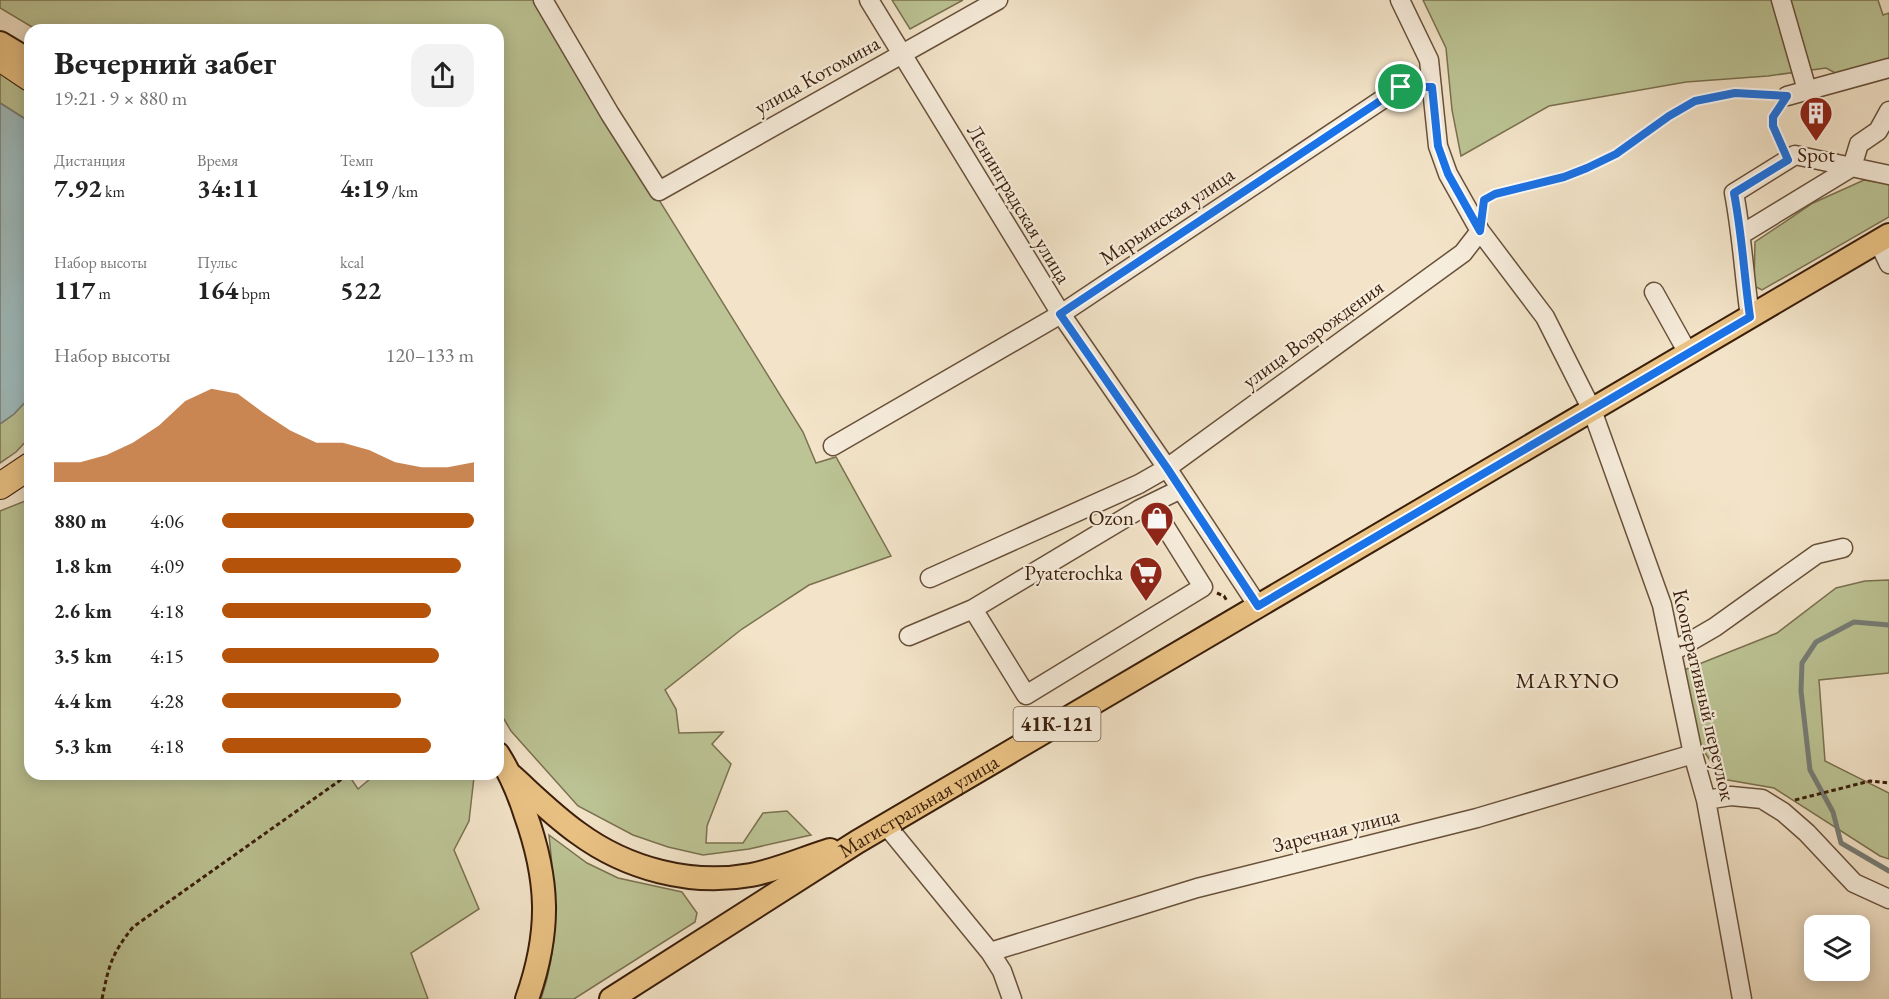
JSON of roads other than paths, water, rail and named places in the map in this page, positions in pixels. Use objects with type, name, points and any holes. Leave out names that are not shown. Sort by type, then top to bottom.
[{"type":"highway","points":[[0,57],[24,74]]},
{"type":"highway","points":[[0,488],[24,470]]},
{"type":"main road","points":[[0,43],[24,57]]},
{"type":"main road","name":"Магистральная улица","points":[[611,999],[857,842],[1883,238]]},
{"type":"main road","points":[[0,488],[24,481]]},
{"type":"main road","points":[[504,763],[512,776],[541,863],[545,904],[540,959],[527,999]]},
{"type":"main road","points":[[512,776],[578,833],[598,845],[648,868],[679,876],[722,878],[752,874],[857,842]]},
{"type":"street","name":"улица Котомина","points":[[543,0],[658,191],[998,0]]},
{"type":"street","name":"Ленинградская улица","points":[[869,0],[1060,314],[1167,468],[1258,606]]},
{"type":"street","name":"Кооперативный переулок","points":[[1400,0],[1429,60],[1438,146],[1448,174],[1480,231],[1545,317],[1593,410],[1662,605],[1692,754],[1706,800],[1742,999]]},
{"type":"street","points":[[1781,0],[1807,90]]},
{"type":"street","points":[[1787,96],[1889,68]]},
{"type":"street","name":"Марьинская улица","points":[[833,446],[1060,314],[1401,87],[1432,87]]},
{"type":"street","points":[[1742,234],[1852,167],[1859,144],[1884,134],[1889,111]]},
{"type":"street","points":[[1750,317],[1743,267],[1742,234],[1734,193],[1795,155],[1889,175]]},
{"type":"street","name":"улица Возрождения","points":[[930,578],[1139,484],[1167,468],[1463,253],[1480,231]]},
{"type":"street","points":[[1883,238],[1889,264]]},
{"type":"street","points":[[1654,292],[1688,353]]},
{"type":"street","points":[[909,636],[973,609],[1151,504],[1181,489]]},
{"type":"street","points":[[973,609],[1026,695],[1203,587],[1151,504]]},
{"type":"street","points":[[1672,652],[1715,627],[1817,554],[1843,548]]},
{"type":"street","name":"Заречная улица","points":[[990,952],[1197,888],[1477,818],[1692,754]]},
{"type":"street","points":[[1706,800],[1731,796],[1762,800],[1783,812],[1807,833],[1854,883],[1889,899]]},
{"type":"street","points":[[886,825],[990,952],[1002,971],[1012,999]]},
{"type":"water","points":[[0,103],[24,118],[24,403],[0,424]]},
{"type":"waterway","points":[[1889,625],[1854,622],[1816,642],[1802,663],[1801,691],[1810,770],[1833,812],[1841,843],[1889,871]]},
{"type":"place","name":"Spot","points":[[1816,142]]},
{"type":"place","name":"Ozon","points":[[1157,547]]},
{"type":"place","name":"Pyaterochka","points":[[1146,602]]},
{"type":"district","name":"MARYNO","points":[[1568,680]]}]
